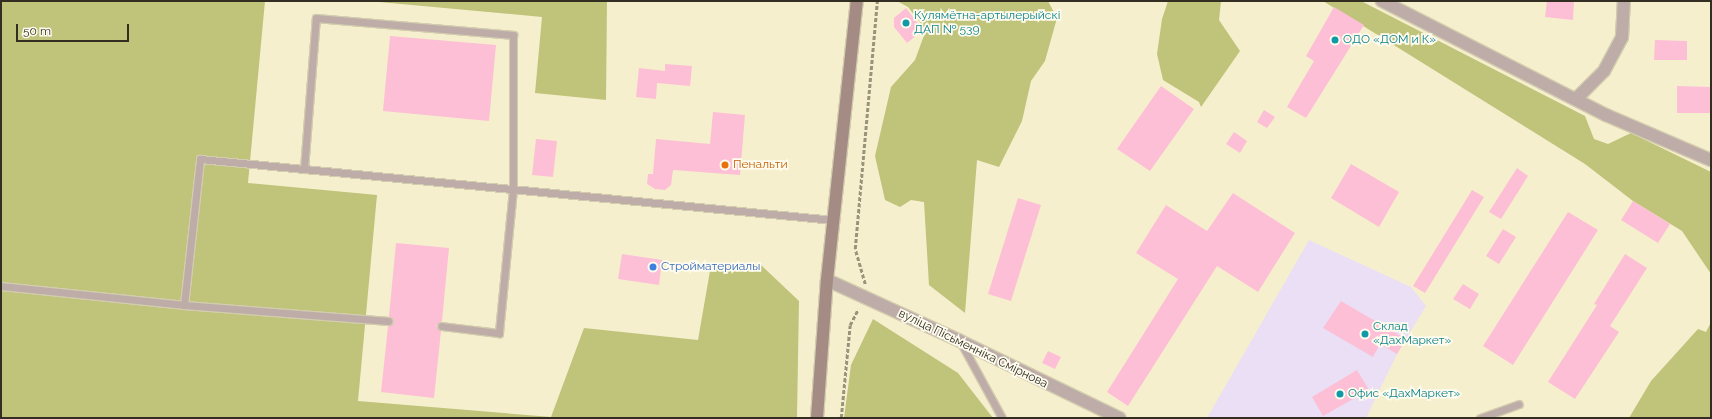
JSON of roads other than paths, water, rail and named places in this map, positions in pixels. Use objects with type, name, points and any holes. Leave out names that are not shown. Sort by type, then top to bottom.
[{"type":"main road","points":[[817,418],[827,280],[857,1]]},
{"type":"street","points":[[1382,1],[1577,98],[1606,115],[1711,160]]},
{"type":"street","points":[[1577,98],[1604,71],[1622,37],[1624,1]]},
{"type":"street","name":"вуліца Пісьменніка Смірнова","points":[[827,280],[960,341],[1119,418]]},
{"type":"lane","points":[[304,169],[316,18],[513,35],[513,189],[499,333],[441,326]]},
{"type":"lane","points":[[184,305],[200,159],[834,220]]},
{"type":"lane","points":[[1,286],[184,305],[388,320]]},
{"type":"lane","points":[[960,341],[1002,418]]},
{"type":"lane","points":[[1480,418],[1520,404]]},
{"type":"place","name":"Кулямётна-артылерыйскі ДАП № 539","points":[[906,23]]},
{"type":"place","name":"ОДО «ДОМ и К»","points":[[1335,40]]},
{"type":"place","name":"Пенальти","points":[[725,165]]},
{"type":"place","name":"Стройматериалы","points":[[653,267]]},
{"type":"place","name":"Склад «ДахМаркет»","points":[[1365,334]]},
{"type":"place","name":"Офис «ДахМаркет»","points":[[1340,394]]}]
